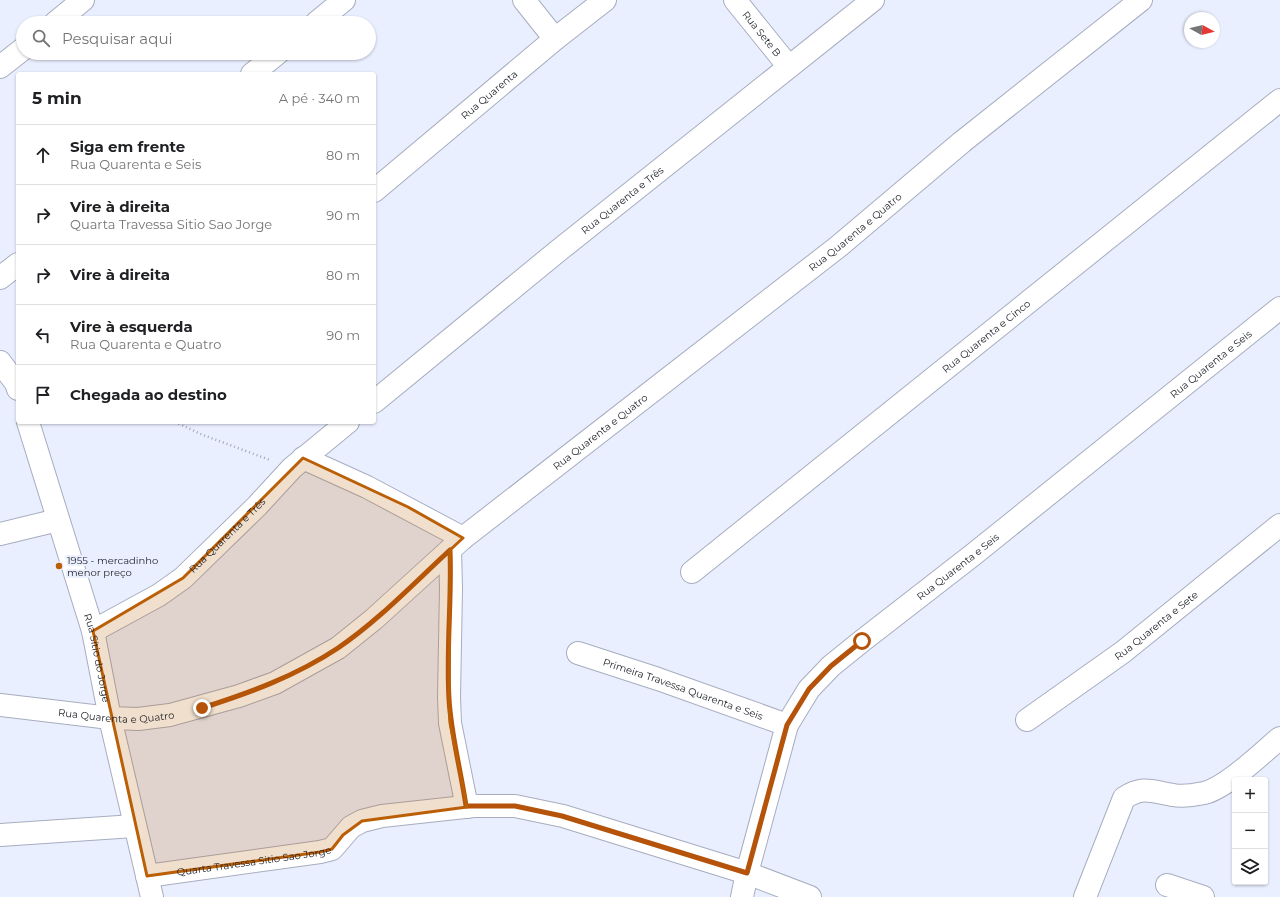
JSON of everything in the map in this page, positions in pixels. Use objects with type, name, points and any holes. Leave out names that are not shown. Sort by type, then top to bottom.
[{"type":"street","points":[[64,16],[83,0]]},
{"type":"street","points":[[325,16],[344,0]]},
{"type":"street","points":[[524,0],[555,39]]},
{"type":"street","name":"Rua Quarenta","points":[[376,189],[555,39],[604,0]]},
{"type":"street","name":"Rua Sete B","points":[[735,0],[789,67]]},
{"type":"street","name":"Rua Quarenta e Três","points":[[376,400],[558,251],[873,0]]},
{"type":"street","name":"Rua Quarenta e Quatro","points":[[0,705],[110,718],[138,719],[170,715],[240,696],[275,683],[338,648],[374,619],[456,544],[839,246],[962,142],[1141,0]]},
{"type":"street","points":[[0,68],[16,55]]},
{"type":"street","points":[[254,72],[269,60]]},
{"type":"street","name":"Rua Quarenta e Cinco","points":[[692,572],[1280,100]]},
{"type":"street","points":[[0,278],[16,266]]},
{"type":"street","name":"Rua Quarenta e Seis","points":[[742,897],[747,873],[787,725],[809,689],[831,666],[1280,308]]},
{"type":"street","points":[[0,362],[16,384]]},
{"type":"street","name":"Rua Sítio do Jorge","points":[[29,424],[93,631],[110,718],[134,826],[152,897]]},
{"type":"street","name":"Rua Quarenta e Três","points":[[93,631],[159,595],[183,578],[257,506],[297,463],[346,424]]},
{"type":"street","points":[[297,463],[381,494],[456,544],[451,588],[449,697],[450,723],[466,806]]},
{"type":"street","points":[[0,534],[58,520]]},
{"type":"street","name":"Rua Quarenta e Sete","points":[[1027,720],[1123,652],[1280,525]]},
{"type":"street","name":"Primeira Travessa Quarenta e Seis","points":[[578,654],[658,679],[787,725]]},
{"type":"street","points":[[1085,897],[1124,798],[1135,791],[1149,790],[1174,796],[1206,793],[1230,779],[1280,738]]},
{"type":"street","name":"Quarta Travessa Sitio Sao Jorge","points":[[147,876],[320,852],[332,849],[343,835],[362,821],[382,816],[466,806],[515,806],[562,816],[747,873],[810,897]]},
{"type":"street","points":[[0,835],[134,826]]},
{"type":"street","points":[[1167,885],[1203,897]]},
{"type":"path","points":[[179,424],[203,435],[297,463]]},
{"type":"highlighted area","points":[[303,458],[408,507],[463,538],[450,550],[449,697],[450,723],[467,807],[362,821],[343,835],[332,849],[320,852],[147,876],[93,631],[183,578]]},
{"type":"place","name":"1955 - mercadinho menor preço","points":[[59,566]]},
{"type":"route","points":[[202,708],[275,683],[338,648],[374,619],[450,550],[450,723],[458,756],[466,806],[515,806],[562,816],[747,873],[787,725],[809,689],[831,666],[862,641]]}]
